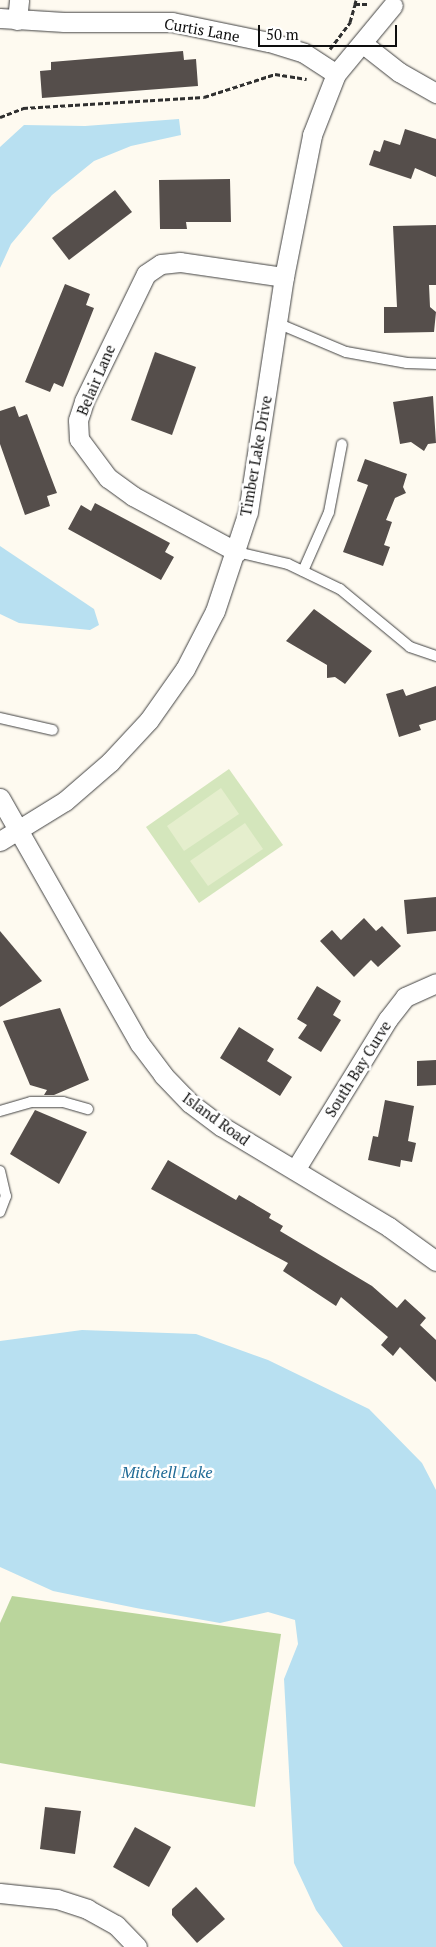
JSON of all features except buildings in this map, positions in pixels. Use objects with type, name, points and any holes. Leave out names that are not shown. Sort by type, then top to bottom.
[{"type":"street","points":[[8,19],[19,0]]},
{"type":"street","name":"Timber Lake Drive","points":[[0,841],[65,801],[110,762],[149,720],[185,669],[215,611],[237,552],[256,473],[284,277],[312,135],[336,74],[393,5]]},
{"type":"street","name":"Curtis Lane","points":[[8,19],[172,22],[269,42],[304,53],[336,74]]},
{"type":"street","points":[[362,43],[399,72],[436,93]]},
{"type":"street","name":"Belair Lane","points":[[237,552],[133,496],[108,478],[79,439],[78,420],[84,401],[146,274],[161,264],[180,262],[284,277]]},
{"type":"street","name":"Island Road","points":[[0,798],[140,1044],[163,1075],[190,1103],[221,1126],[389,1227],[436,1261]]},
{"type":"street","name":"South Bay Curve","points":[[295,1170],[388,1019],[405,997],[436,983]]},
{"type":"street","points":[[0,1892],[57,1899],[87,1909],[116,1925],[137,1947]]},
{"type":"lane","points":[[277,323],[346,352],[407,363],[436,364]]},
{"type":"lane","points":[[303,571],[329,512],[342,444]]},
{"type":"lane","points":[[237,552],[303,571],[340,589],[410,647],[436,656]]},
{"type":"lane","points":[[0,718],[53,730]]},
{"type":"lane","points":[[0,1111],[31,1102],[63,1102],[88,1109]]},
{"type":"lane","points":[[0,1171],[6,1196],[0,1212]]},
{"type":"path","points":[[0,117],[23,108],[204,97],[275,74],[294,74],[311,80],[318,63],[350,22],[355,4]]},
{"type":"green space","points":[[229,769],[283,845],[199,903],[146,827]]},
{"type":"green space","points":[[221,788],[239,814],[184,851],[167,826]]},
{"type":"green space","points":[[245,823],[263,849],[208,886],[190,861]]},
{"type":"green space","points":[[12,1596],[281,1634],[255,1807],[0,1763],[0,1623]]},
{"type":"water","points":[[179,119],[181,135],[131,146],[94,161],[52,195],[11,244],[0,268],[0,147],[24,125],[85,126]]},
{"type":"water","points":[[0,546],[94,609],[99,625],[90,630],[19,623],[0,614]]},
{"type":"water","name":"Mitchell Lake","points":[[82,1330],[196,1334],[268,1360],[369,1409],[422,1463],[436,1490],[436,1947],[343,1947],[316,1910],[294,1863],[284,1679],[298,1644],[295,1620],[268,1612],[220,1623],[136,1608],[53,1591],[0,1567],[0,1341]]}]
